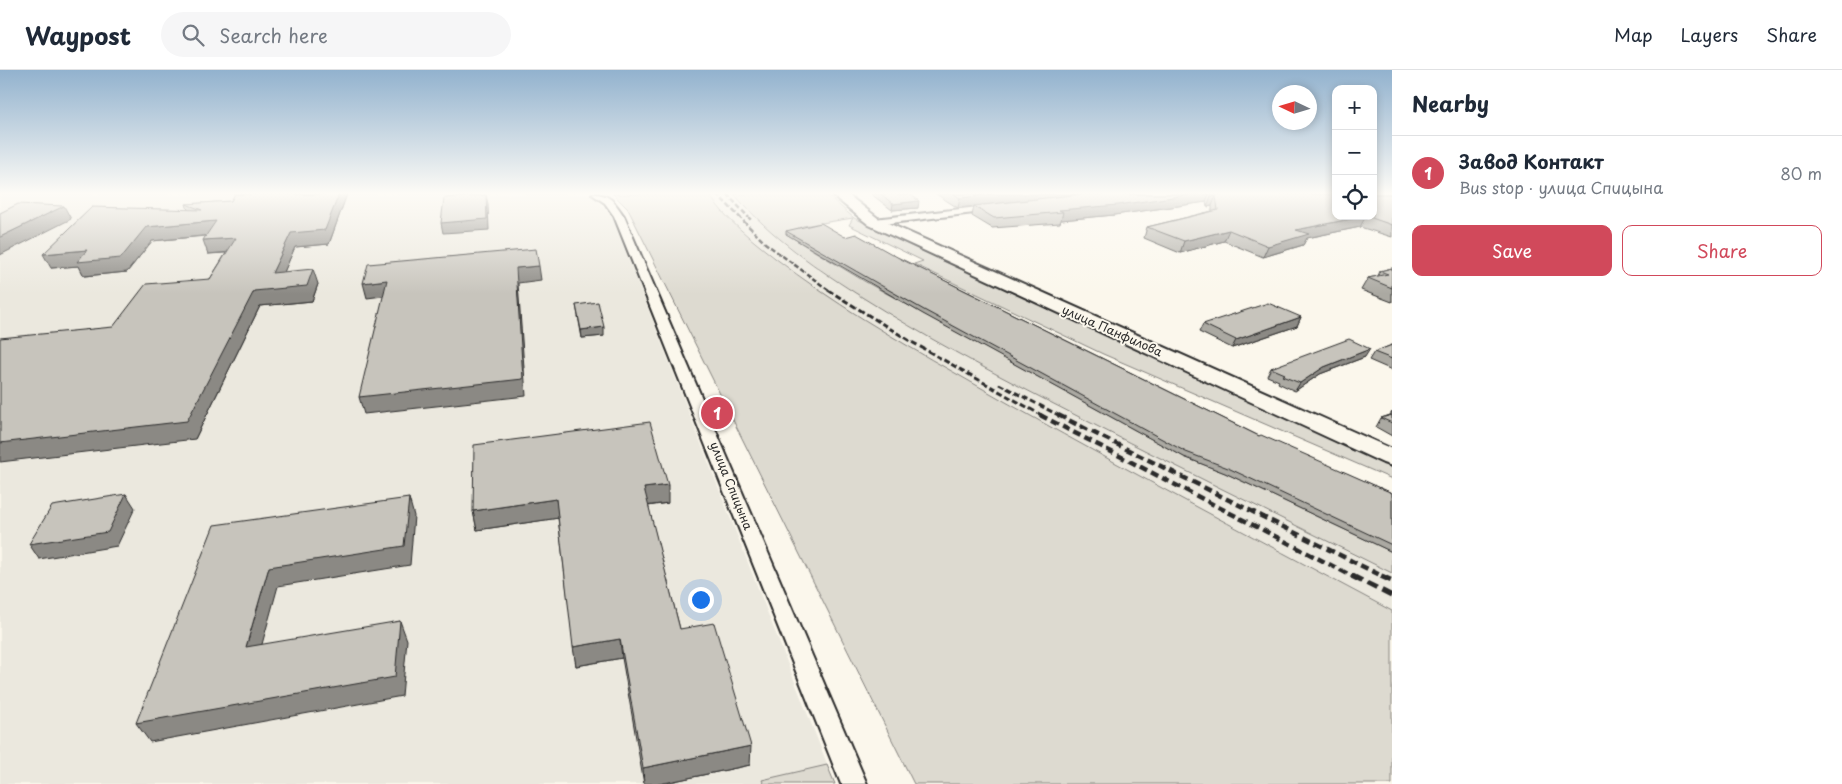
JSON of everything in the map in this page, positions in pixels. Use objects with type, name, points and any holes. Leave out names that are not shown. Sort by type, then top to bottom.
[{"type":"main road","name":"улица Панфилова","points":[[886,227],[1392,458]]},
{"type":"street","name":"улица Спицына","points":[[624,227],[854,784]]},
{"type":"shaded area","points":[[0,227],[616,227],[835,784],[0,784]]},
{"type":"shaded area","points":[[637,227],[738,227],[818,290],[932,360],[1173,494],[1392,611],[1392,784],[914,784]]},
{"type":"shaded area","points":[[738,227],[766,227],[786,245],[837,281],[903,323],[992,372],[1392,573],[1392,611],[1092,452],[884,333],[815,289]]},
{"type":"shaded area","points":[[767,227],[800,227],[786,234],[864,281],[1184,457],[1225,473],[1392,552],[1392,573],[997,375],[865,299],[812,264]]},
{"type":"shaded area","points":[[854,227],[874,227],[1392,468],[1392,479],[1103,354],[914,264],[923,261]]},
{"type":"shaded area","points":[[827,765],[835,784],[764,784],[762,780]]},
{"type":"building","points":[[0,227],[20,227],[0,237]]},
{"type":"building","points":[[71,227],[146,227],[121,258],[77,262],[87,250],[43,254]]},
{"type":"building","points":[[212,227],[326,227],[325,230],[291,233],[272,273],[313,269],[307,286],[254,291],[187,421],[0,443],[0,338],[113,327],[146,284],[210,279],[236,238],[203,240]]},
{"type":"building","points":[[802,227],[828,227],[845,237],[856,234],[899,258],[1259,436],[1261,435],[1392,493],[1392,545],[1228,468],[1186,452],[924,310],[786,231]]},
{"type":"building","points":[[1148,227],[1309,227],[1296,230],[1309,234],[1268,246],[1229,230],[1184,241]]},
{"type":"building","points":[[536,249],[539,266],[516,268],[523,379],[359,397],[387,280],[363,283],[368,264]]},
{"type":"building","points":[[1392,268],[1392,288],[1368,278],[1388,274],[1380,271]]},
{"type":"building","points":[[598,302],[604,327],[581,330],[576,305]]},
{"type":"building","points":[[1268,303],[1301,317],[1236,340],[1203,324]]},
{"type":"building","points":[[1349,339],[1370,349],[1324,367],[1300,383],[1282,376],[1285,374],[1271,368]]},
{"type":"building","points":[[1392,345],[1392,359],[1374,352]]},
{"type":"building","points":[[1392,415],[1392,423],[1381,418]]},
{"type":"building","points":[[650,422],[668,485],[644,488],[680,629],[714,623],[751,746],[643,768],[620,639],[573,647],[556,499],[473,511],[474,445]]},
{"type":"building","points":[[126,494],[108,532],[29,544],[52,506]]},
{"type":"building","points":[[409,498],[404,546],[269,567],[246,647],[400,621],[395,677],[136,723],[214,525]]},
{"type":"railway","points":[[750,227],[765,243],[830,291]]},
{"type":"railway","points":[[828,290],[910,341],[1043,416]]},
{"type":"railway","points":[[999,384],[1060,416]]},
{"type":"railway","points":[[1040,415],[1354,577]]},
{"type":"railway","points":[[1060,416],[1384,577]]},
{"type":"railway","points":[[1381,576],[1392,581]]},
{"type":"railway","points":[[1354,577],[1392,596]]},
{"type":"place","name":"Завод Контакт","points":[[717,413]]}]
